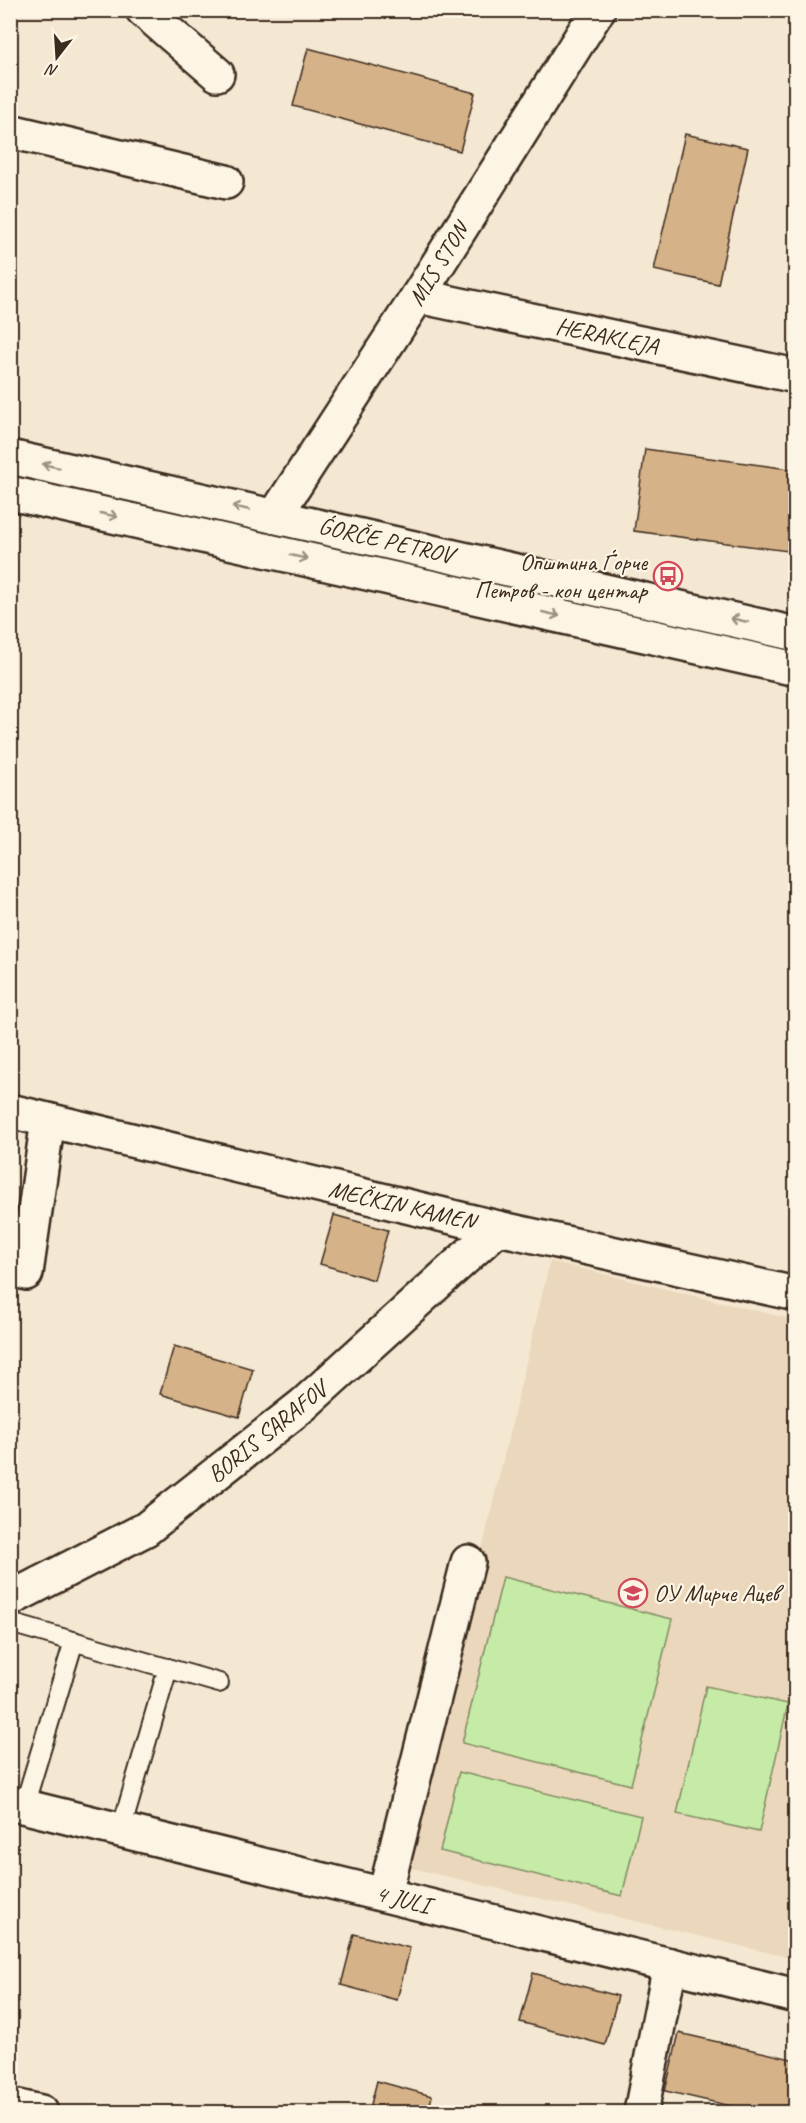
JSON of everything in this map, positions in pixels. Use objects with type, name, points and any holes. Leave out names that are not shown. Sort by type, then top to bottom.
[{"type":"street","points":[[143,10],[217,74]]},
{"type":"street","name":"MIS STON","points":[[275,516],[418,296],[598,10]]},
{"type":"street","points":[[10,131],[226,182]]},
{"type":"street","name":"HERAKLEJA","points":[[418,296],[795,376]]},
{"type":"street","name":"ǴORČE PETROV","points":[[10,457],[795,634]]},
{"type":"street","name":"ǴORČE PETROV","points":[[10,493],[795,669]]},
{"type":"street","name":"MEČKIN KAMEN","points":[[10,1111],[498,1228],[795,1294]]},
{"type":"street","points":[[26,1273],[48,1120]]},
{"type":"street","name":"BORIS SARAFOV","points":[[10,1599],[146,1529],[303,1405],[498,1228]]},
{"type":"street","points":[[385,1894],[468,1562]]},
{"type":"street","name":"4 JULI","points":[[17,1804],[795,1996]]},
{"type":"street","points":[[641,2112],[670,1965]]},
{"type":"street","points":[[10,2105],[41,2112]]},
{"type":"lane","points":[[10,1623],[219,1683]]},
{"type":"lane","points":[[17,1804],[74,1641]]},
{"type":"lane","points":[[121,1830],[168,1668]]},
{"type":"shaded area","name":"ОУ Мирче Ацев","points":[[550,1261],[795,1320],[795,1959],[407,1867]]},
{"type":"green space","points":[[503,1577],[672,1619],[631,1785],[462,1743]]},
{"type":"green space","points":[[706,1686],[788,1704],[759,1832],[677,1814]]},
{"type":"green space","points":[[459,1772],[641,1816],[622,1896],[440,1851]]},
{"type":"building","points":[[308,48],[475,93],[460,151],[293,106]]},
{"type":"building","points":[[685,134],[748,148],[718,284],[654,270]]},
{"type":"building","points":[[645,449],[796,470],[796,552],[634,531]]},
{"type":"building","points":[[334,1215],[388,1230],[374,1280],[320,1264]]},
{"type":"building","points":[[174,1346],[253,1369],[239,1417],[160,1394]]},
{"type":"building","points":[[354,1934],[410,1948],[397,2000],[341,1985]]},
{"type":"building","points":[[533,1973],[618,1996],[605,2045],[520,2022]]},
{"type":"building","points":[[679,2033],[796,2060],[796,2112],[757,2112],[665,2091]]},
{"type":"building","points":[[377,2081],[432,2096],[428,2112],[369,2112]]},
{"type":"place","name":"Општина Ѓорче Петров - кон центар","points":[[668,576]]},
{"type":"place","name":"ОУ Мирче Ацев","points":[[633,1593]]}]
